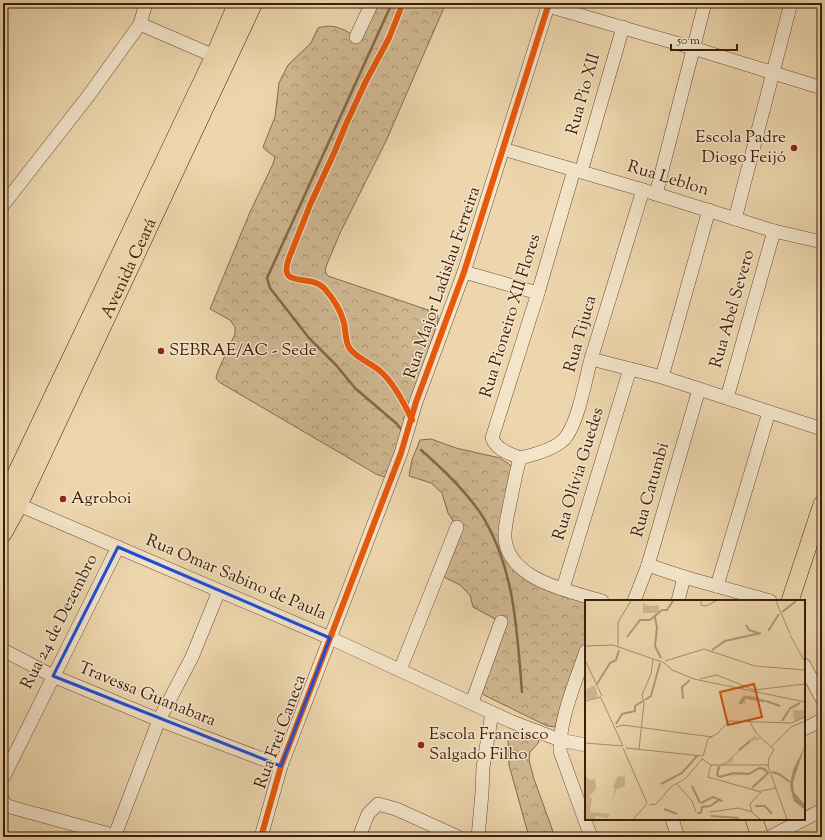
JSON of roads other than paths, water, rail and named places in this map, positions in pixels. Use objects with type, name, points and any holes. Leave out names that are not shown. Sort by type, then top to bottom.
[{"type":"main road","name":"Avenida Ceará","points":[[3,534],[7,501],[214,56],[237,3]]},
{"type":"main road","name":"Avenida Ceará","points":[[7,501],[254,3]]},
{"type":"main road","points":[[790,600],[819,528],[822,504]]},
{"type":"main road","points":[[754,820],[760,837]]},
{"type":"street","points":[[3,205],[89,95],[140,24],[146,3]]},
{"type":"street","points":[[356,37],[372,3]]},
{"type":"street","points":[[656,194],[705,3]]},
{"type":"street","points":[[735,219],[791,3]]},
{"type":"street","points":[[548,4],[822,88]]},
{"type":"street","name":"Rua Major Ladislau Ferreira","points":[[330,638],[401,453],[416,402],[464,272],[548,4]]},
{"type":"street","points":[[140,24],[214,56]]},
{"type":"street","name":"Rua Pio XII","points":[[578,171],[622,27]]},
{"type":"street","name":"Rua Leblon","points":[[503,149],[735,219],[822,242]]},
{"type":"street","name":"Rua Pioneiro XII Flores","points":[[520,458],[501,450],[494,444],[492,438],[578,171]]},
{"type":"street","name":"Rua Tijuca","points":[[520,458],[543,451],[566,439],[573,425],[591,359],[643,190]]},
{"type":"street","points":[[662,378],[709,210]]},
{"type":"street","name":"Rua Abel Severo","points":[[727,398],[774,230]]},
{"type":"street","points":[[464,272],[538,293]]},
{"type":"street","points":[[591,359],[699,389],[822,429]]},
{"type":"street","name":"Rua Olívia Guedes","points":[[563,588],[630,369]]},
{"type":"street","name":"Rua Catumbi","points":[[634,600],[648,565],[699,389]]},
{"type":"street","points":[[717,586],[768,412]]},
{"type":"street","points":[[520,458],[506,523],[505,539],[514,562],[537,579],[599,600]]},
{"type":"street","name":"Rua Omar Sabino de Paula","points":[[7,501],[330,638],[472,702],[492,713],[560,740],[585,745]]},
{"type":"street","points":[[400,670],[457,527]]},
{"type":"street","name":"Rua 24 de Dezembro","points":[[3,778],[52,676],[118,547]]},
{"type":"street","points":[[648,565],[684,577],[766,600]]},
{"type":"street","points":[[678,600],[684,577]]},
{"type":"street","points":[[3,800],[5,805],[14,808],[117,836],[159,720],[192,657],[220,591]]},
{"type":"street","points":[[472,702],[501,622]]},
{"type":"street","name":"Rua Frei Caneca","points":[[261,837],[281,766],[330,638]]},
{"type":"street","name":"Travessa Guanabara","points":[[3,650],[52,676],[159,720],[281,766]]},
{"type":"street","points":[[585,654],[562,725],[560,751],[591,837]]},
{"type":"street","points":[[805,667],[822,699]]},
{"type":"street","points":[[478,837],[482,792],[482,767],[492,713]]},
{"type":"street","points":[[805,728],[822,720]]},
{"type":"street","points":[[359,837],[368,814],[378,804],[396,809],[435,832],[458,837]]},
{"type":"street","points":[[805,819],[822,810]]},
{"type":"street","points":[[672,820],[678,837]]},
{"type":"street","points":[[770,837],[803,820]]},
{"type":"waterway","points":[[392,3],[267,278],[270,288],[309,338],[336,365],[355,388],[401,429]]},
{"type":"waterway","points":[[421,450],[447,473],[470,499],[483,517],[494,537],[502,558],[513,602],[522,692]]},
{"type":"place","name":"Escola Padre Diogo Feijó","points":[[794,148]]},
{"type":"place","name":"SEBRAE/AC - Sede","points":[[161,351]]},
{"type":"place","name":"Agroboi","points":[[63,499]]},
{"type":"place","name":"Escola Francisco Salgado Filho","points":[[421,745]]}]
